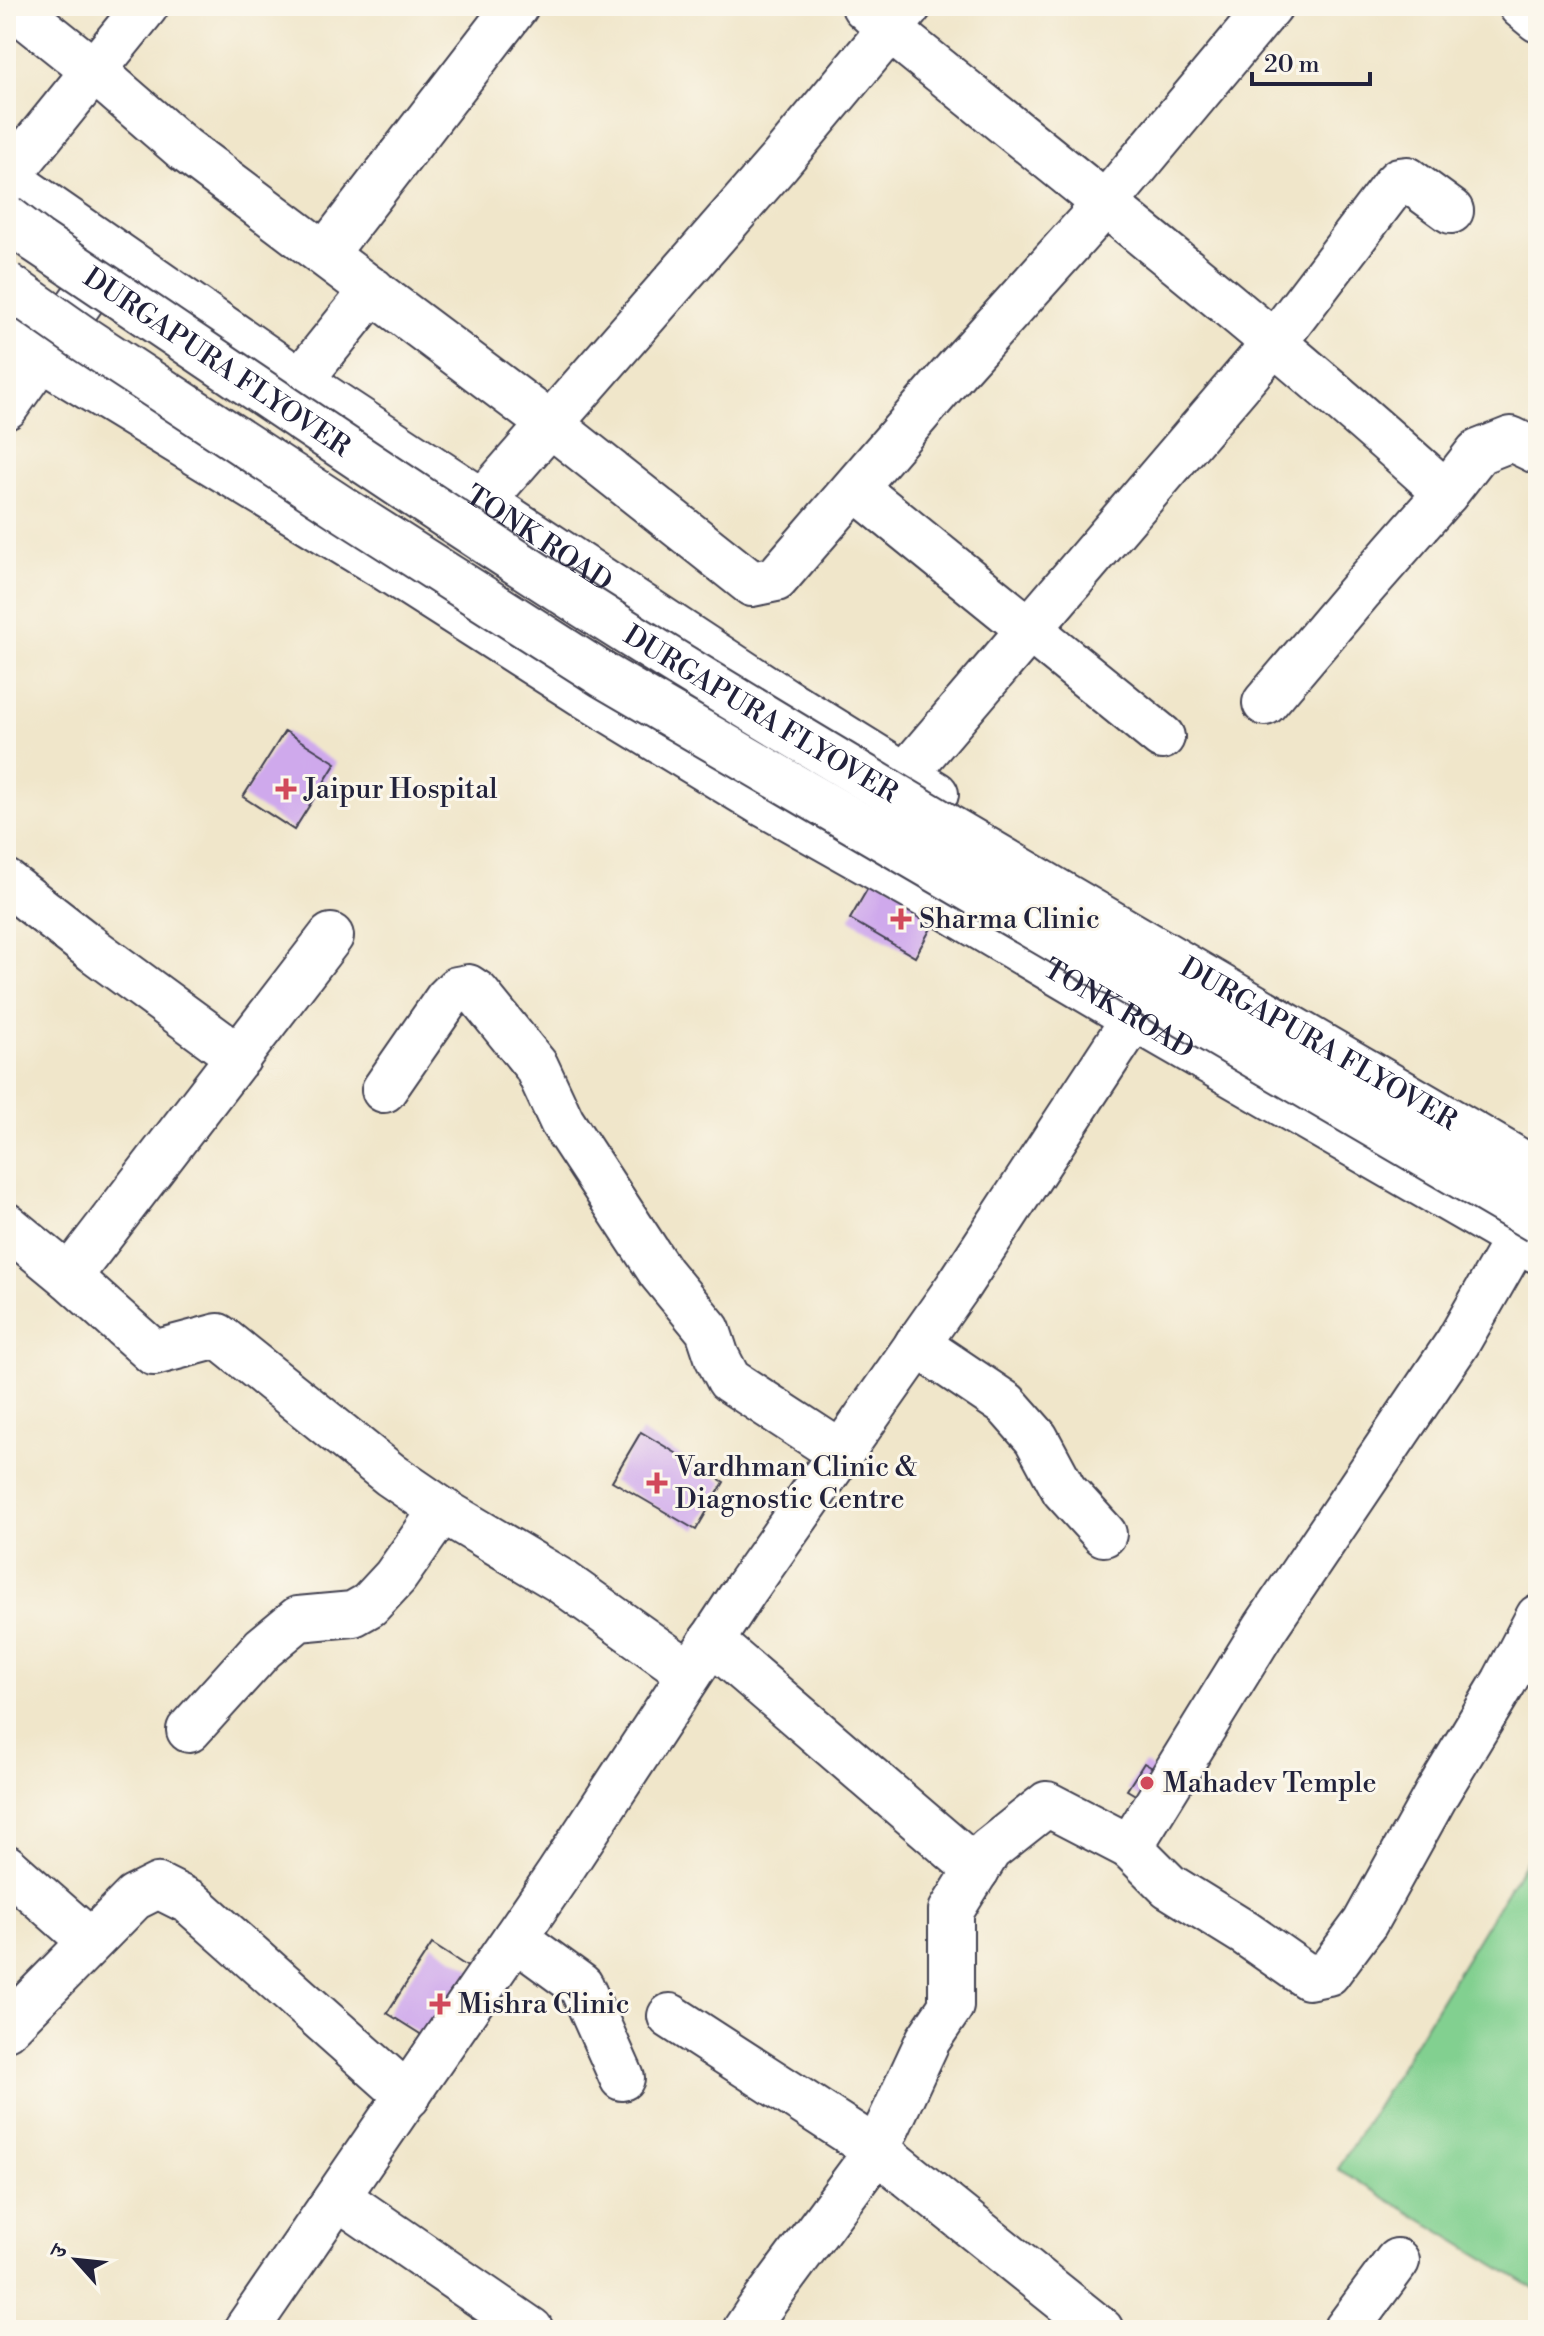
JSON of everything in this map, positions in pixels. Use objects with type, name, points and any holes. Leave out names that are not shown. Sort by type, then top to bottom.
[{"type":"street","points":[[13,6],[184,149],[550,424],[752,584],[776,579],[956,370],[1105,204],[1270,6]]},
{"type":"street","points":[[6,178],[146,6]]},
{"type":"street","points":[[325,254],[516,6]]},
{"type":"street","points":[[483,501],[779,162],[888,14],[1105,204],[1361,416],[1446,493]]},
{"type":"street","name":"TONK ROAD","points":[[6,178],[300,381],[904,776],[1538,1148]]},
{"type":"street","points":[[904,776],[1274,343],[1399,180],[1413,182],[1451,211]]},
{"type":"street","name":"DURGAPURA FLYOVER","points":[[6,217],[50,250],[478,536],[673,661],[1538,1172]]},
{"type":"street","points":[[6,407],[23,348],[115,253]]},
{"type":"street","name":"DURGAPURA FLYOVER","points":[[6,284],[341,508],[603,675],[1533,1230]]},
{"type":"street","points":[[300,381],[373,290]]},
{"type":"street","name":"TONK ROAD","points":[[23,348],[369,558],[584,695],[760,802],[1134,1018],[1533,1230]]},
{"type":"street","points":[[1265,703],[1478,452],[1511,439],[1538,452]]},
{"type":"street","points":[[855,488],[1162,737]]},
{"type":"street","points":[[6,882],[239,1057]]},
{"type":"street","points":[[69,1277],[331,936]]},
{"type":"street","points":[[384,1090],[447,999],[457,989],[468,987],[477,993],[536,1066],[562,1122],[661,1273],[708,1330],[729,1380],[841,1453]]},
{"type":"street","points":[[246,2330],[515,1938],[701,1657],[957,1288],[1134,1018]]},
{"type":"street","points":[[6,1225],[154,1353],[218,1336],[391,1475],[442,1510],[561,1581],[701,1657],[977,1870]]},
{"type":"street","points":[[1130,1847],[1265,1628],[1533,1230]]},
{"type":"street","points":[[917,1344],[1006,1404],[1036,1438],[1064,1490],[1104,1534]]},
{"type":"street","points":[[189,1730],[263,1648],[298,1619],[353,1614],[369,1605],[395,1577],[442,1510]]},
{"type":"street","points":[[745,2330],[877,2150],[928,2040],[951,2006],[951,1911],[989,1850],[1047,1804],[1130,1847],[1169,1886],[1308,1977],[1328,1973],[1365,1923],[1538,1617]]},
{"type":"street","points":[[6,1867],[90,1941]]},
{"type":"street","points":[[6,2028],[134,1898],[158,1886],[190,1902],[408,2096]]},
{"type":"street","points":[[515,1938],[581,1986],[622,2078]]},
{"type":"street","points":[[670,2016],[877,2150],[1101,2330]]},
{"type":"street","points":[[339,2198],[531,2330]]},
{"type":"street","points":[[1346,2330],[1397,2261]]},
{"type":"green space","points":[[1538,1840],[1538,2291],[1338,2169]]},
{"type":"building","points":[[285,731],[336,763],[294,830],[243,797]]},
{"type":"building","points":[[875,876],[940,912],[915,957],[850,919]]},
{"type":"building","points":[[641,1432],[724,1482],[696,1530],[612,1481]]},
{"type":"building","name":"Mahadev Temple","points":[[1144,1763],[1166,1776],[1151,1804],[1127,1790]]},
{"type":"building","points":[[432,1944],[477,1973],[433,2042],[387,2013]]},
{"type":"place","name":"Jaipur Hospital","points":[[286,789]]},
{"type":"place","name":"Sharma Clinic","points":[[901,919]]},
{"type":"place","name":"Vardhman Clinic & Diagnostic Centre","points":[[657,1483]]},
{"type":"place","name":"Mahadev Temple","points":[[1147,1783]]},
{"type":"place","name":"Mishra Clinic","points":[[440,2004]]}]
